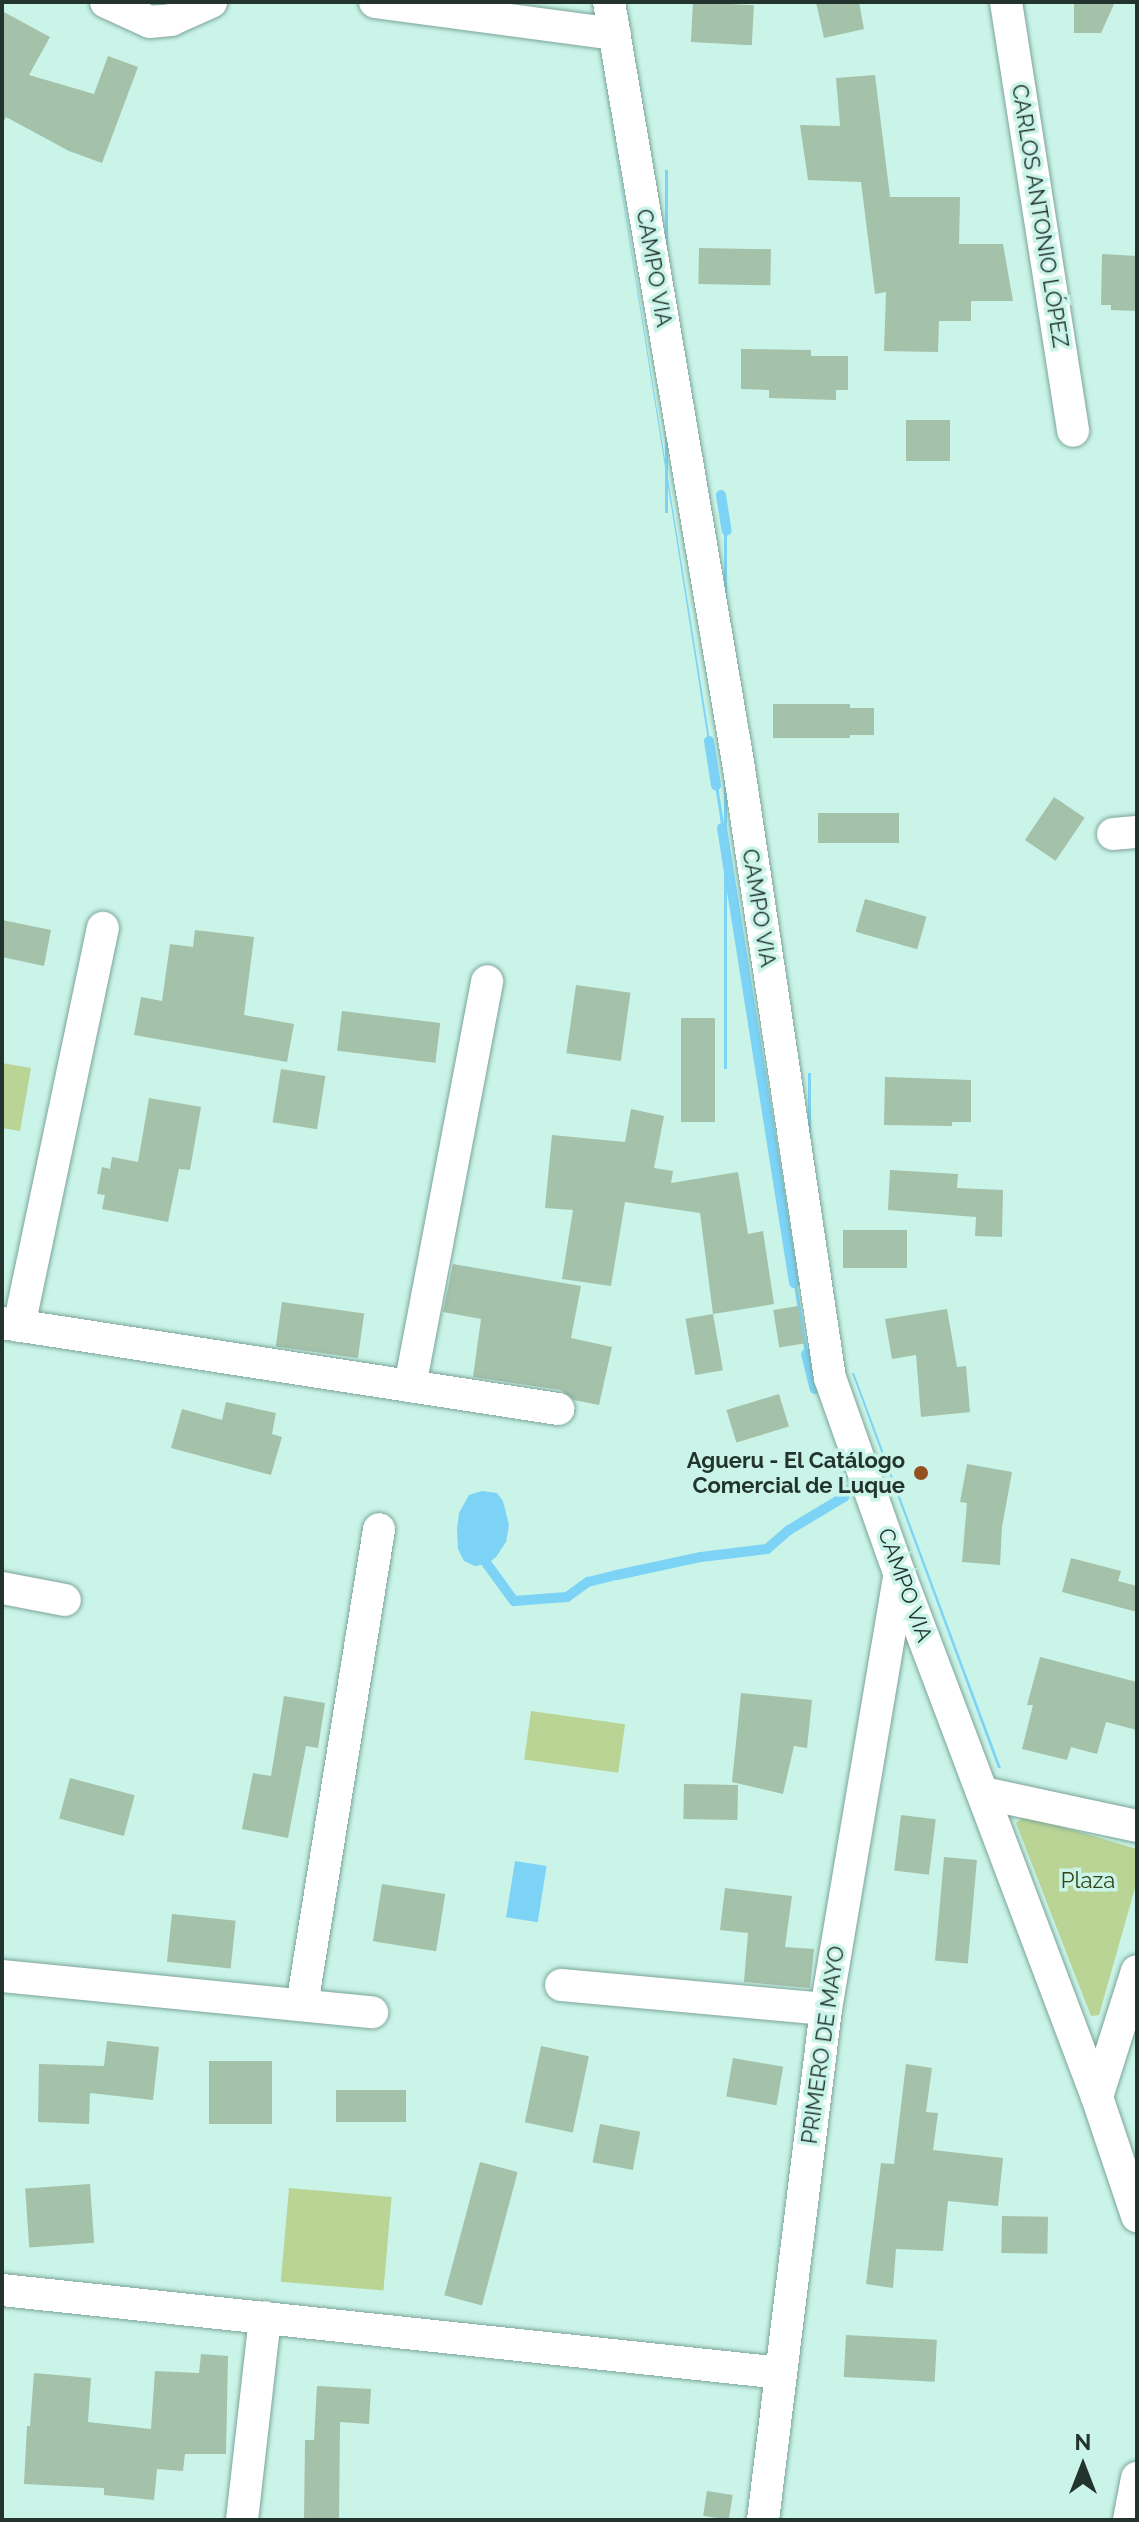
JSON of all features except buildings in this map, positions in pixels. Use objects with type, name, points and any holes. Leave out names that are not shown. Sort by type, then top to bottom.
[{"type":"street","points":[[106,2],[150,22],[171,20],[211,2]]},
{"type":"street","points":[[375,2],[615,34]]},
{"type":"street","name":"CAMPO VIA","points":[[609,2],[738,762],[830,1378],[899,1573],[1097,2097],[1137,2216]]},
{"type":"street","name":"CARLOS ANTONIO LÓPEZ","points":[[1006,2],[1073,431]]},
{"type":"street","points":[[103,928],[10,1324],[558,1409]]},
{"type":"street","points":[[410,1386],[487,981]]},
{"type":"street","points":[[302,2005],[379,1529]]},
{"type":"street","name":"PRIMERO DE MAYO","points":[[763,2520],[826,2009],[899,1573]]},
{"type":"street","points":[[2,1588],[65,1600]]},
{"type":"street","points":[[983,1793],[1137,1826]]},
{"type":"street","points":[[1097,2097],[1137,1971]]},
{"type":"street","points":[[2,1976],[372,2012]]},
{"type":"street","points":[[561,1985],[826,2009]]},
{"type":"street","points":[[2,2290],[781,2373]]},
{"type":"street","points":[[242,2520],[265,2317]]},
{"type":"street","points":[[1129,2520],[1137,2478]]},
{"type":"green space","points":[[2,1063],[31,1068],[20,1131],[2,1128]]},
{"type":"green space","points":[[531,1711],[625,1724],[618,1773],[524,1760]]},
{"type":"green space","name":"Plaza","points":[[1025,1816],[1137,1849],[1137,1881],[1099,2015],[1091,2016],[1016,1823]]},
{"type":"green space","points":[[289,2188],[392,2197],[383,2291],[281,2282]]},
{"type":"water","points":[[600,54],[712,753],[710,753]]},
{"type":"water","points":[[665,170],[668,170],[668,513],[665,513]]},
{"type":"water","points":[[724,518],[727,518],[727,1069],[724,1069]]},
{"type":"water","points":[[713,773],[716,773],[810,1365],[807,1365]]},
{"type":"water","points":[[808,1073],[811,1073],[811,1371],[808,1371]]},
{"type":"water","points":[[854,1373],[1001,1768],[998,1768]]},
{"type":"water","points":[[482,1491],[497,1493],[503,1501],[509,1525],[506,1542],[496,1557],[487,1564],[475,1566],[464,1561],[458,1549],[457,1529],[459,1513],[469,1495]]},
{"type":"water","points":[[515,1861],[547,1866],[538,1922],[506,1917]]},
{"type":"waterway","points":[[721,495],[727,531]]},
{"type":"waterway","points":[[709,741],[716,785]]},
{"type":"waterway","points":[[722,828],[794,1283]]},
{"type":"waterway","points":[[806,1354],[815,1389]]},
{"type":"waterway","points":[[487,1564],[514,1601],[567,1597],[588,1582],[617,1575],[701,1557],[767,1549],[789,1530],[844,1497],[848,1490]]},
{"type":"place","name":"Agueru - El Catálogo Comercial de Luque","points":[[921,1473]]}]
